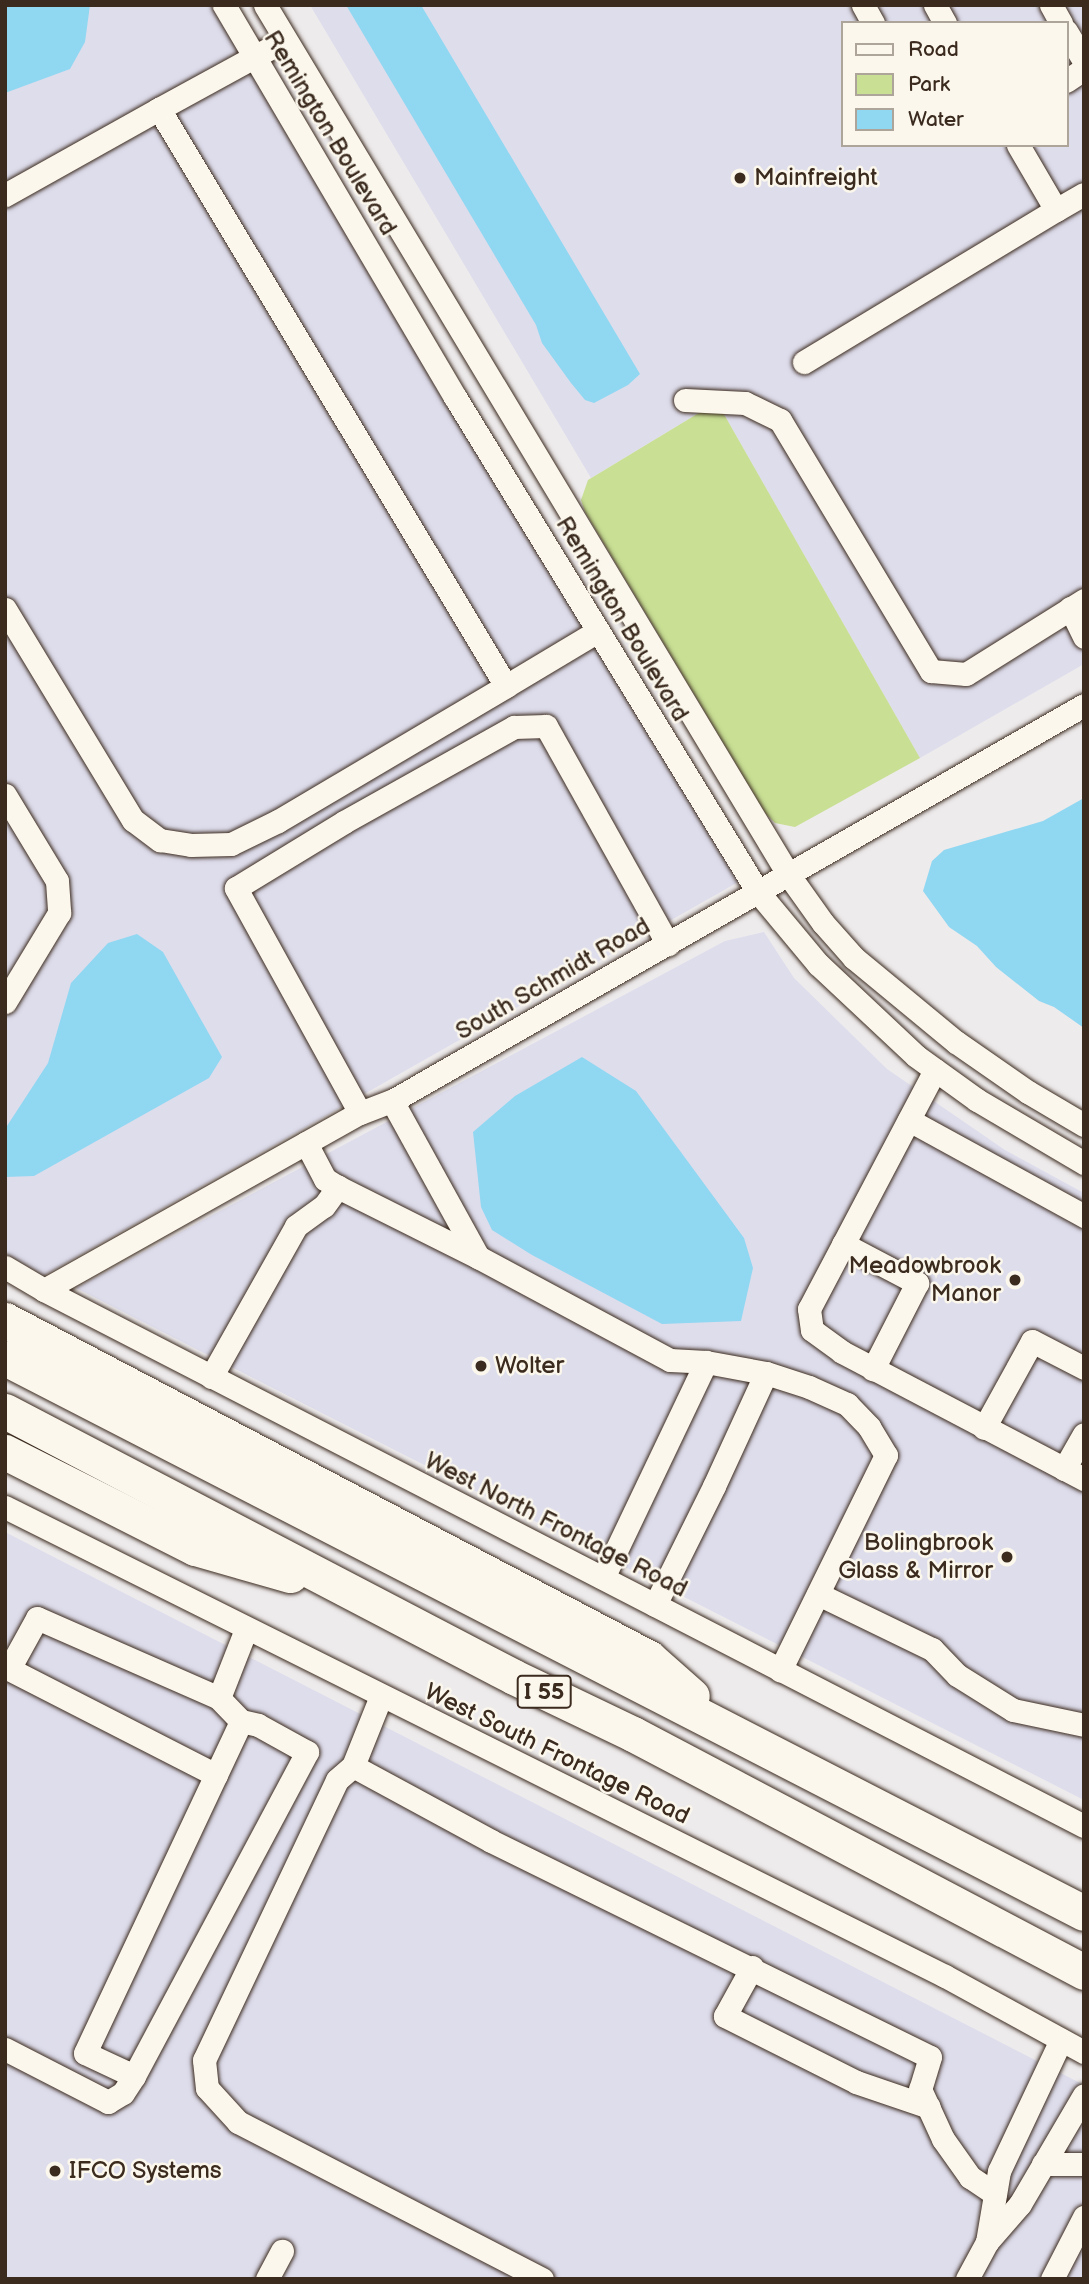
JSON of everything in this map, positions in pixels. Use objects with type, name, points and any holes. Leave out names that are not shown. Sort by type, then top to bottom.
[{"type":"highway","points":[[5,1320],[649,1658],[729,1729]]},
{"type":"highway","name":"I 55","points":[[5,1358],[1084,1913]]},
{"type":"highway","name":"I 55","points":[[5,1411],[366,1597],[514,1677],[633,1734],[1084,1972]]},
{"type":"highway","points":[[5,1452],[195,1548],[366,1597]]},
{"type":"street","name":"Remington Boulevard","points":[[224,5],[455,397],[758,892],[818,964],[882,1027],[935,1070],[999,1114],[1084,1163]]},
{"type":"street","name":"Remington Boulevard","points":[[265,5],[788,874],[822,923],[854,958],[956,1042],[1028,1092],[1084,1125]]},
{"type":"street","points":[[863,5],[872,21]]},
{"type":"street","points":[[935,5],[944,21]]},
{"type":"street","points":[[1051,5],[1060,21]]},
{"type":"street","points":[[1068,34],[1084,61]]},
{"type":"street","points":[[5,195],[285,40]]},
{"type":"street","points":[[1068,80],[1084,69]]},
{"type":"street","points":[[159,109],[506,686]]},
{"type":"street","points":[[1019,147],[1056,210]]},
{"type":"street","points":[[804,362],[1084,194]]},
{"type":"street","points":[[685,400],[745,403],[780,420],[932,671],[966,674],[1077,604],[1084,637]]},
{"type":"street","points":[[5,609],[133,820],[160,840],[181,843],[231,844],[278,821],[598,631]]},
{"type":"street","name":"South Schmidt Road","points":[[44,1290],[360,1113],[392,1101],[1084,705]]},
{"type":"street","points":[[360,1113],[236,888],[344,822],[514,727],[546,726],[668,944]]},
{"type":"street","points":[[5,795],[57,881],[59,913],[5,1002]]},
{"type":"street","points":[[935,1070],[809,1309],[812,1330],[873,1369],[1074,1474],[1084,1434]]},
{"type":"street","points":[[392,1101],[478,1257]]},
{"type":"street","points":[[909,1121],[1084,1216]]},
{"type":"street","points":[[306,1143],[325,1180],[478,1257],[670,1360],[706,1362],[766,1373],[809,1387],[847,1404],[869,1427],[886,1455],[780,1670]]},
{"type":"street","points":[[211,1377],[296,1226],[324,1206],[338,1187]]},
{"type":"street","points":[[843,1244],[917,1283],[873,1369]]},
{"type":"street","name":"West North Frontage Road","points":[[5,1267],[211,1377],[780,1670],[1081,1819]]},
{"type":"street","points":[[984,1429],[1032,1341],[1084,1368]]},
{"type":"street","points":[[603,1578],[706,1362]]},
{"type":"street","points":[[655,1605],[766,1373]]},
{"type":"street","name":"West South Frontage Road","points":[[5,1507],[932,1970],[1084,2052]]},
{"type":"street","points":[[818,1594],[932,1649],[957,1675],[1013,1710],[1084,1725]]},
{"type":"street","points":[[5,2049],[108,2102],[123,2093],[307,1752],[257,1725],[241,1721],[219,1698],[37,1618],[7,1668],[216,1775]]},
{"type":"street","points":[[219,1698],[246,1629]]},
{"type":"street","points":[[382,1696],[353,1766],[337,1780],[204,2060],[207,2088],[238,2122],[542,2279]]},
{"type":"street","points":[[134,2076],[85,2053],[241,1721]]},
{"type":"street","points":[[353,1766],[491,1841],[752,1967],[930,2057],[920,2089],[943,2139],[970,2177],[995,2194]]},
{"type":"street","points":[[752,1967],[725,2017],[856,2082],[929,2108]]},
{"type":"street","points":[[987,2242],[999,2171],[1061,2040]]},
{"type":"street","points":[[967,2279],[987,2242],[1020,2204],[1084,2095]]},
{"type":"street","points":[[1065,2126],[1084,2155]]},
{"type":"street","points":[[1043,2164],[1084,2164]]},
{"type":"street","points":[[1052,2279],[1084,2217]]},
{"type":"street","points":[[268,2279],[282,2251]]},
{"type":"shaded area","points":[[5,5],[212,5],[740,881],[43,1276],[5,1253]]},
{"type":"shaded area","points":[[310,5],[1084,5],[1084,664],[920,758],[717,402],[591,478]]},
{"type":"shaded area","points":[[764,932],[794,978],[887,1069],[1005,1150],[1084,1193],[1084,1800],[76,1288],[725,941]]},
{"type":"shaded area","points":[[5,1532],[1084,2085],[1084,2279],[5,2279]]},
{"type":"green space","points":[[717,402],[920,758],[795,827],[775,823],[766,814],[585,512],[581,500],[588,480]]},
{"type":"water","points":[[5,5],[90,5],[85,42],[70,69],[5,93]]},
{"type":"water","points":[[346,5],[421,5],[640,374],[628,385],[594,403],[585,400],[571,383],[542,343],[536,325]]},
{"type":"water","points":[[1084,798],[1084,1028],[1054,1007],[1039,1001],[996,967],[977,946],[949,927],[923,891],[932,861],[944,850],[1043,821]]},
{"type":"water","points":[[137,934],[163,952],[222,1057],[209,1078],[34,1176],[5,1177],[5,1129],[48,1063],[71,983],[108,943]]},
{"type":"water","points":[[582,1057],[636,1091],[744,1238],[753,1268],[741,1321],[662,1324],[532,1255],[492,1230],[481,1207],[473,1132],[515,1096]]},
{"type":"place","name":"Mainfreight","points":[[740,178]]},
{"type":"place","name":"Meadowbrook Manor","points":[[1015,1280]]},
{"type":"place","name":"Wolter","points":[[481,1366]]},
{"type":"place","name":"Bolingbrook Glass & Mirror","points":[[1007,1557]]},
{"type":"place","name":"IFCO Systems","points":[[55,2171]]}]
